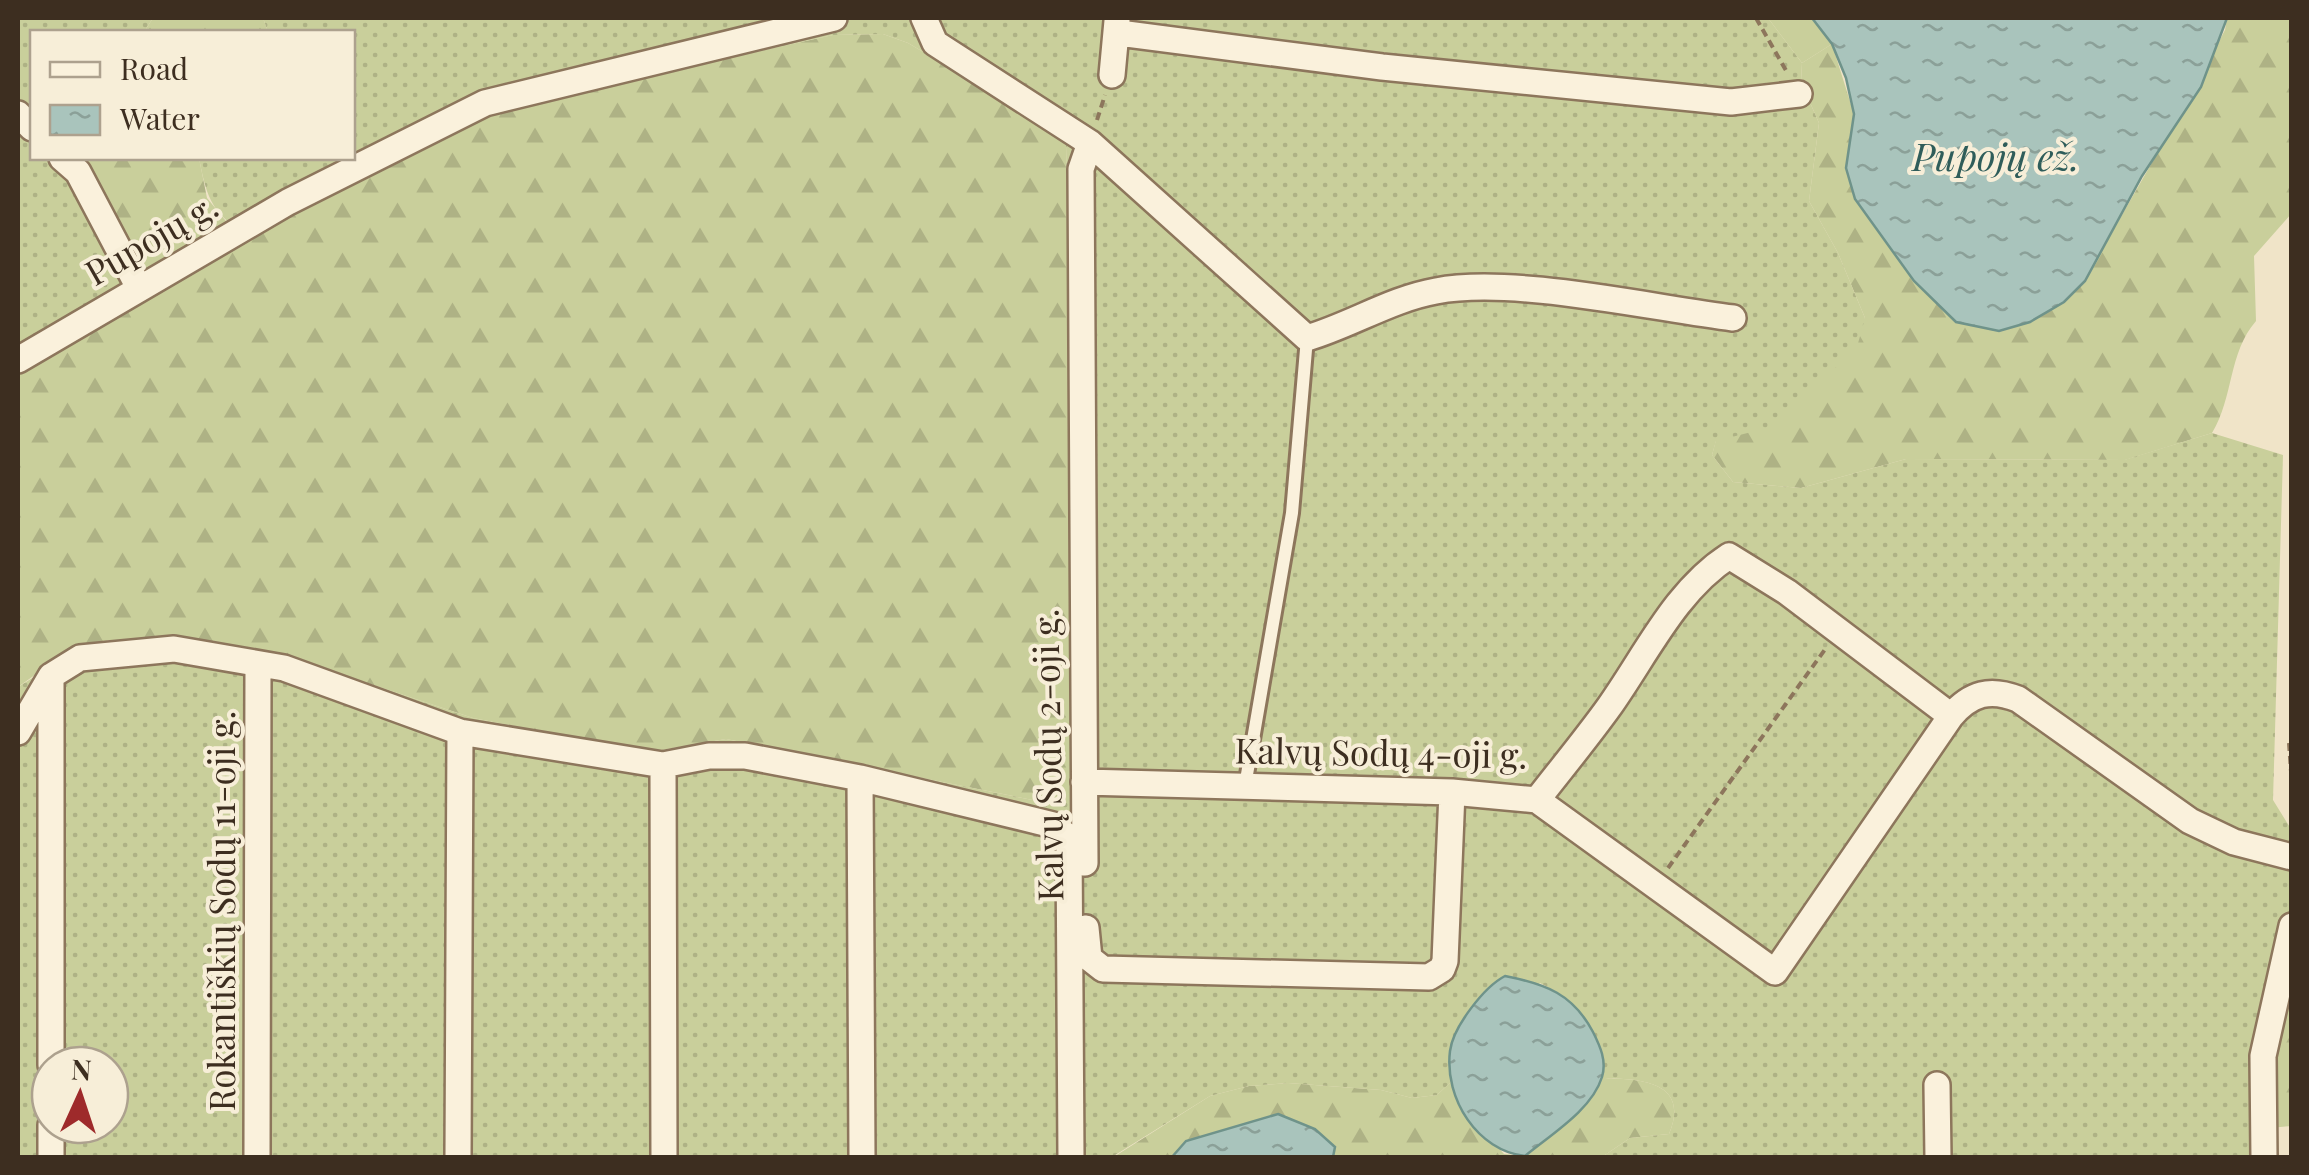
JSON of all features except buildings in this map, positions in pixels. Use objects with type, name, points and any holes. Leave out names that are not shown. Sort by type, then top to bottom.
[{"type":"street","name":"Pupojų g.","points":[[18,360],[138,286],[288,202],[485,103],[834,18]]},
{"type":"street","points":[[924,18],[935,43],[1090,143],[1307,338],[1404,298],[1450,288],[1514,289],[1733,318]]},
{"type":"street","points":[[1112,75],[1118,25],[1382,67],[1712,100],[1758,102],[1799,94]]},
{"type":"street","name":"Kalvų Sodų 2-oji g.","points":[[1090,143],[1081,169],[1086,952],[1096,967],[1429,978],[1442,969],[1445,960],[1452,792]]},
{"type":"street","points":[[64,160],[78,172],[138,286]]},
{"type":"street","name":"Kalvų Sodų 4-oji g.","points":[[1084,782],[1452,792],[1537,800],[1608,708],[1681,600],[1709,569],[1729,556],[1839,630],[1951,716]]},
{"type":"street","points":[[18,732],[51,676],[80,658],[174,650],[308,676],[460,732],[663,765],[727,755],[860,778],[1053,825],[1067,836],[1069,843],[1072,1158]]},
{"type":"street","name":"Rokantiškių Sodų 11-oji g.","points":[[257,1158],[258,665]]},
{"type":"street","points":[[51,676],[51,1045]]},
{"type":"street","points":[[1537,800],[1654,888],[1776,972],[1951,716],[1978,693],[2002,692],[2018,699],[2190,821],[2234,842],[2292,857]]},
{"type":"street","points":[[458,1158],[460,732]]},
{"type":"street","points":[[663,765],[664,1158]]},
{"type":"street","points":[[860,778],[862,1158]]},
{"type":"street","points":[[2264,1158],[2263,1056],[2290,940]]},
{"type":"street","points":[[1937,1085],[1938,1158]]},
{"type":"lane","points":[[1246,786],[1292,513],[1307,338]]},
{"type":"path","points":[[1756,18],[1799,94]]},
{"type":"path","points":[[1090,143],[1112,75]]},
{"type":"path","points":[[1654,888],[1839,630]]},
{"type":"path","points":[[2289,742],[2292,786]]},
{"type":"green space","points":[[18,18],[153,18],[145,30],[30,30],[30,160],[84,160],[154,295],[18,375]]},
{"type":"green space","points":[[153,18],[263,18],[267,30],[145,30]]},
{"type":"green space","points":[[263,18],[1768,18],[1802,63],[1801,82],[1819,123],[1809,201],[1838,253],[1865,318],[1857,347],[1775,426],[1716,441],[1712,455],[1733,482],[1801,488],[1906,459],[2124,460],[2212,433],[2283,455],[2273,800],[2291,829],[2292,951],[2271,1051],[2272,1157],[1602,1157],[1630,1138],[1669,1134],[1673,1103],[1658,1086],[1602,1078],[1594,1033],[1577,1010],[1540,983],[1450,1052],[1452,1081],[1437,1095],[1412,1098],[1381,1090],[1288,1083],[1249,1086],[1210,1096],[1112,1157],[18,1158],[18,687],[83,646],[144,638],[189,642],[319,667],[473,718],[649,752],[726,739],[1048,803],[1067,795],[1079,779],[1066,143],[1059,132],[908,43],[883,34],[833,35],[496,109],[253,237],[220,214],[209,196],[199,160],[355,160],[355,30],[267,30]]},
{"type":"green space","points":[[1768,18],[1812,18],[1832,44],[1802,63]]},
{"type":"green space","points":[[2227,18],[2291,18],[2291,214],[2254,256],[2256,321],[2240,347],[2212,433],[2125,460],[1906,459],[1801,488],[1733,482],[1712,455],[1716,440],[1738,433],[1865,318],[1838,253],[1809,201],[1819,123],[1801,82],[1802,63],[1832,44],[1854,114],[1846,168],[1855,199],[1914,281],[1956,322],[2085,281],[2208,62]]},
{"type":"green space","points":[[883,34],[908,43],[1059,132],[1066,143],[1079,779],[1067,796],[1048,803],[726,739],[649,752],[473,718],[319,667],[189,642],[109,640],[53,662],[18,687],[18,375],[153,295],[84,160],[199,160],[207,198],[230,226],[496,109],[833,35]]},
{"type":"green space","points":[[2291,951],[2291,1126],[2270,1128],[2271,1051]]},
{"type":"green space","points":[[1602,1078],[1646,1082],[1667,1093],[1674,1116],[1669,1134],[1630,1138],[1602,1157],[1333,1157],[1335,1147],[1186,1141],[1172,1157],[1112,1158],[1210,1096],[1249,1086],[1288,1083],[1381,1090],[1412,1098],[1437,1095],[1452,1081],[1459,1103],[1504,1154],[1525,1156],[1581,1108]]},
{"type":"water","name":"Pupojų ež.","points":[[1812,18],[2227,18],[2201,87],[2142,176],[2085,281],[2064,302],[2030,322],[1999,331],[1956,322],[1914,281],[1855,199],[1846,168],[1854,114],[1846,78],[1832,44]]},
{"type":"water","points":[[1505,976],[1546,987],[1577,1008],[1593,1032],[1603,1059],[1602,1077],[1589,1100],[1525,1156],[1508,1152],[1479,1133],[1459,1104],[1450,1069],[1452,1041],[1463,1020],[1488,989]]},
{"type":"water","points":[[1278,1114],[1315,1129],[1335,1147],[1333,1157],[1172,1157],[1186,1141]]}]
